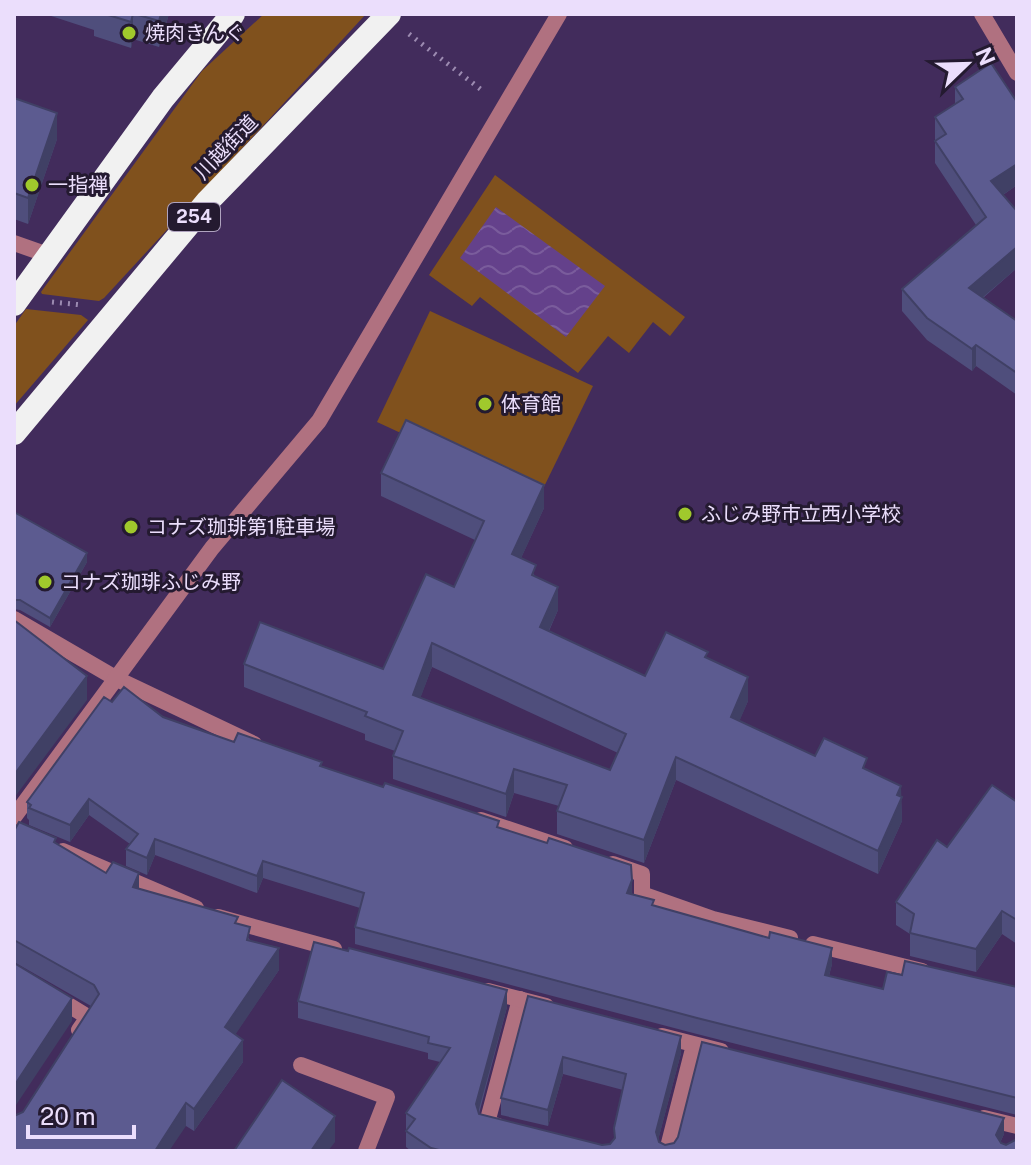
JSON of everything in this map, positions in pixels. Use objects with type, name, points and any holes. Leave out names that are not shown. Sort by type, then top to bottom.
[{"type":"highway","points":[[14,304],[163,98],[233,14]]},
{"type":"highway","name":"川越街道","points":[[14,433],[208,201],[396,21]]},
{"type":"street","points":[[14,817],[212,548],[319,421],[559,14]]},
{"type":"street","points":[[982,14],[1017,73]]},
{"type":"street","points":[[14,243],[51,256]]},
{"type":"street","points":[[14,619],[117,679],[268,749]]},
{"type":"street","points":[[462,814],[642,874],[642,894],[713,919],[941,975]]},
{"type":"street","points":[[42,842],[227,921],[345,952]]},
{"type":"street","points":[[39,988],[88,1017],[72,1042]]},
{"type":"street","points":[[478,988],[563,1011]]},
{"type":"street","points":[[517,1130],[487,1123],[520,999]]},
{"type":"street","points":[[650,1033],[740,1056]]},
{"type":"street","points":[[667,1151],[694,1045]]},
{"type":"street","points":[[301,1065],[387,1097],[366,1151]]},
{"type":"street","points":[[971,1115],[1015,1134]]},
{"type":"path","points":[[396,21],[504,107]]},
{"type":"path","points":[[45,301],[89,305]]},
{"type":"shaded area","points":[[264,14],[366,14],[104,298],[99,301],[42,294],[202,71]]},
{"type":"shaded area","points":[[495,175],[685,317],[670,336],[653,322],[629,353],[608,336],[578,373],[480,297],[472,306],[429,275]]},
{"type":"shaded area","points":[[26,309],[81,315],[88,320],[14,406],[14,326]]},
{"type":"shaded area","name":"体育館","points":[[430,311],[593,386],[539,497],[377,422]]},
{"type":"water","points":[[496,207],[605,286],[566,337],[460,258]]},
{"type":"building","points":[[105,14],[133,14],[131,22]]},
{"type":"building","points":[[135,14],[161,14],[159,21]]},
{"type":"building","points":[[991,63],[1017,102],[1017,164],[991,181],[1017,211],[1017,247],[969,288],[1017,321],[1017,373],[976,345],[972,349],[927,318],[902,289],[986,217],[935,141],[946,134],[935,117],[963,99],[955,87]]},
{"type":"building","points":[[14,98],[57,113],[28,198],[14,193]]},
{"type":"building","points":[[406,420],[544,485],[512,554],[536,565],[532,575],[558,587],[540,627],[645,676],[666,632],[708,652],[705,657],[748,677],[731,717],[815,756],[824,738],[867,758],[863,768],[901,786],[897,795],[902,797],[878,851],[676,757],[644,840],[557,811],[567,785],[514,769],[506,794],[393,756],[403,731],[365,716],[367,712],[244,664],[260,622],[383,669],[426,574],[454,587],[484,521],[381,473]],"holes":[[[432,643],[626,734],[610,770],[413,695]]]},
{"type":"building","name":"コナズ珈琲ふじみ野","points":[[14,512],[87,553],[50,618],[20,600],[14,600]]},
{"type":"building","points":[[14,620],[87,676],[14,775]]},
{"type":"building","points":[[124,687],[163,717],[234,742],[238,733],[322,762],[320,766],[383,787],[385,783],[499,821],[497,827],[547,843],[549,838],[631,865],[632,880],[627,893],[654,900],[652,905],[769,938],[770,932],[832,948],[825,975],[883,989],[887,972],[902,975],[905,961],[1017,987],[1017,1098],[697,1018],[355,927],[364,893],[263,861],[257,876],[155,839],[147,858],[126,849],[138,834],[89,799],[70,825],[29,808],[31,805],[27,802],[104,697],[112,702]]},
{"type":"building","points":[[992,785],[1017,802],[1017,920],[1002,911],[976,949],[910,933],[914,914],[896,902],[937,840],[947,847]]},
{"type":"building","points":[[19,822],[56,838],[54,842],[106,873],[113,862],[139,873],[133,887],[238,917],[235,923],[250,927],[247,940],[279,948],[225,1027],[243,1040],[194,1109],[186,1103],[155,1151],[14,1151],[14,1116],[23,1112],[99,994],[94,985],[14,940],[14,831]]},
{"type":"building","points":[[314,942],[348,951],[349,948],[507,990],[476,1104],[479,1114],[602,1145],[610,1144],[615,1138],[614,1128],[626,1074],[563,1057],[548,1110],[501,1098],[528,996],[681,1036],[656,1132],[659,1142],[665,1145],[674,1143],[678,1137],[702,1042],[1004,1118],[996,1135],[1006,1145],[1017,1139],[1017,1151],[443,1151],[431,1148],[406,1131],[415,1119],[406,1113],[450,1048],[428,1043],[429,1037],[298,1001]]},
{"type":"building","points":[[14,963],[72,998],[14,1086]]},
{"type":"building","points":[[282,1080],[335,1116],[311,1151],[234,1151]]},
{"type":"place","name":"焼肉きんぐ","points":[[129,33]]},
{"type":"place","name":"一指禅","points":[[32,185]]},
{"type":"place","name":"体育館","points":[[485,404]]},
{"type":"place","name":"ふじみ野市立西小学校","points":[[685,514]]},
{"type":"place","name":"コナズ珈琲第1駐車場","points":[[131,527]]},
{"type":"place","name":"コナズ珈琲ふじみ野","points":[[45,582]]}]
